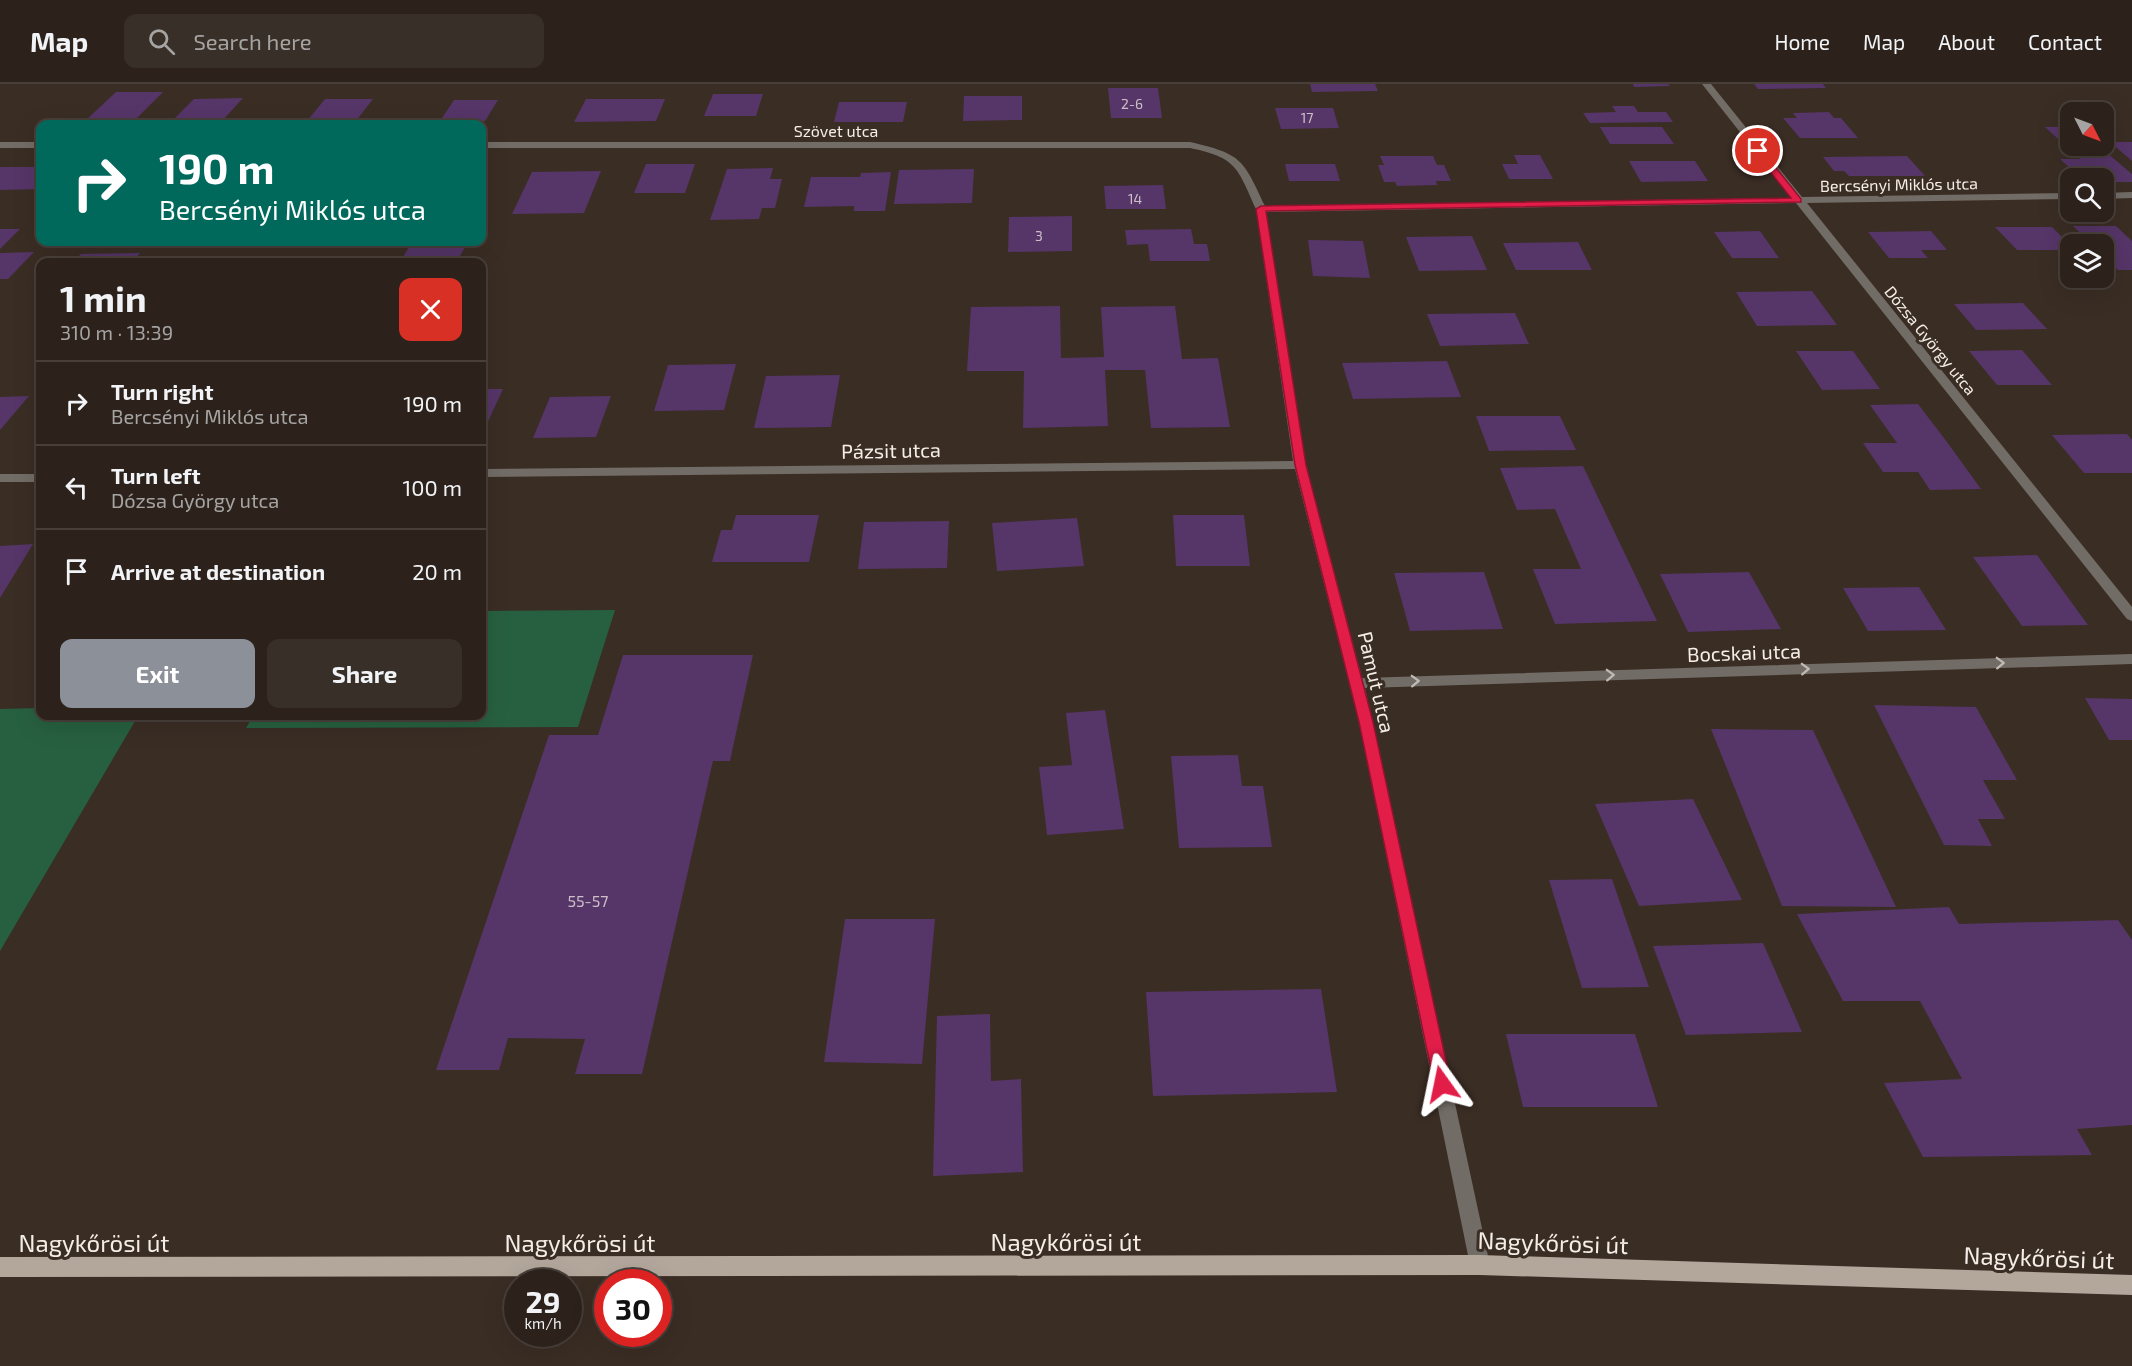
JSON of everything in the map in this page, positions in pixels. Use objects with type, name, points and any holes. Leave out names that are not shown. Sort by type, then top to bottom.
[{"type":"main road","name":"Nagykőrösi út","points":[[0,1267],[1480,1265],[2132,1285]]},
{"type":"street","name":"Dózsa György utca","points":[[1706,84],[2132,616]]},
{"type":"street","points":[[0,145],[36,145]]},
{"type":"street","name":"Szövet utca","points":[[486,145],[1190,145]]},
{"type":"street","name":"Pamut utca","points":[[1190,145],[1221,152],[1243,169],[1261,209],[1300,465],[1357,683],[1480,1265]]},
{"type":"street","points":[[2114,196],[2132,195]]},
{"type":"street","name":"Bercsényi Miklós utca","points":[[1261,209],[2060,196]]},
{"type":"street","name":"Pázsit utca","points":[[486,473],[1300,465]]},
{"type":"street","points":[[0,478],[36,478]]},
{"type":"street","name":"Bocskai utca","points":[[1357,683],[2132,659]]},
{"type":"green space","points":[[615,610],[578,727],[246,728],[251,720],[486,720],[486,611]]},
{"type":"green space","points":[[36,708],[36,720],[136,720],[0,951],[0,709]]},
{"type":"building","points":[[1310,84],[1375,84],[1378,91],[1312,92]]},
{"type":"building","points":[[1633,84],[1668,84],[1670,86],[1634,87]]},
{"type":"building","points":[[1754,84],[1823,84],[1826,88],[1758,89]]},
{"type":"building","points":[[1108,88],[1158,88],[1162,118],[1111,118]]},
{"type":"building","points":[[116,92],[163,92],[135,120],[86,120]]},
{"type":"building","points":[[713,94],[763,94],[756,116],[704,116]]},
{"type":"building","points":[[964,96],[1022,96],[1022,120],[963,121]]},
{"type":"building","points":[[243,98],[224,119],[173,120],[194,99]]},
{"type":"building","points":[[325,99],[373,99],[357,120],[308,120]]},
{"type":"building","points":[[586,99],[665,99],[656,121],[574,122]]},
{"type":"building","points":[[454,100],[498,100],[486,120],[441,120]]},
{"type":"building","points":[[839,102],[907,102],[903,122],[834,122]]},
{"type":"building","points":[[1612,106],[1634,106],[1638,112],[1666,112],[1673,122],[1590,123],[1583,113],[1616,112]]},
{"type":"building","points":[[1275,108],[1333,108],[1339,128],[1281,129]]},
{"type":"building","points":[[1829,112],[1834,118],[1841,118],[1858,138],[1800,138],[1783,118],[1797,118],[1793,113]]},
{"type":"building","points":[[1600,127],[1662,127],[1674,144],[1610,144]]},
{"type":"building","points":[[2045,127],[2060,127],[2060,141]]},
{"type":"building","points":[[2114,142],[2132,142],[2132,161],[2114,145]]},
{"type":"building","points":[[1514,155],[1540,155],[1553,179],[1509,179],[1502,164],[1518,164]]},
{"type":"building","points":[[1380,156],[1433,156],[1437,165],[1444,165],[1451,181],[1436,181],[1437,185],[1397,186],[1395,182],[1384,182],[1378,165],[1384,165]]},
{"type":"building","points":[[1907,156],[1925,176],[1849,176],[1844,171],[1834,171],[1823,157]]},
{"type":"building","points":[[2077,156],[2111,156],[2132,174],[2132,182],[2114,182],[2114,168],[2070,168],[2060,159],[2080,159]]},
{"type":"building","points":[[1629,161],[1695,161],[1708,181],[1641,182]]},
{"type":"building","points":[[646,164],[695,164],[685,193],[634,193]]},
{"type":"building","points":[[1285,164],[1335,164],[1340,181],[1289,181]]},
{"type":"building","points":[[0,167],[36,167],[36,189],[0,190]]},
{"type":"building","points":[[773,168],[770,179],[782,179],[775,208],[762,208],[759,219],[710,220],[727,169]]},
{"type":"building","points":[[974,169],[972,203],[894,204],[899,170]]},
{"type":"building","points":[[601,171],[584,213],[512,214],[532,172]]},
{"type":"building","points":[[891,172],[885,211],[854,211],[854,206],[804,207],[811,177],[860,177],[861,173]]},
{"type":"building","points":[[1163,185],[1166,209],[1106,209],[1104,186]]},
{"type":"building","points":[[1072,216],[1072,251],[1008,252],[1009,217]]},
{"type":"building","points":[[2073,226],[2116,226],[2132,241],[2132,270],[2118,270],[2114,266],[2114,234],[2081,234]]},
{"type":"building","points":[[1995,227],[2052,227],[2060,235],[2060,250],[2017,250]]},
{"type":"building","points":[[0,229],[20,229],[0,249]]},
{"type":"building","points":[[1191,229],[1194,244],[1207,244],[1210,261],[1150,261],[1148,244],[1127,245],[1125,230]]},
{"type":"building","points":[[1760,231],[1779,258],[1732,258],[1714,232]]},
{"type":"building","points":[[1931,231],[1947,250],[1921,250],[1928,258],[1889,258],[1868,232]]},
{"type":"building","points":[[1472,236],[1487,270],[1419,271],[1406,237]]},
{"type":"building","points":[[1308,240],[1363,241],[1370,278],[1313,276]]},
{"type":"building","points":[[1578,242],[1592,270],[1516,270],[1503,243]]},
{"type":"building","points":[[410,246],[466,246],[460,256],[403,257]]},
{"type":"building","points":[[34,252],[8,279],[0,279],[0,253]]},
{"type":"building","points":[[140,253],[136,258],[77,258],[81,254]]},
{"type":"building","points":[[1812,291],[1837,325],[1757,326],[1736,292]]},
{"type":"building","points":[[2023,303],[2047,329],[1976,330],[1954,304]]},
{"type":"building","points":[[1060,306],[1061,358],[1104,357],[1101,307],[1175,306],[1182,359],[1218,358],[1230,427],[1151,428],[1145,370],[1105,370],[1108,426],[1023,428],[1024,371],[967,371],[971,307]]},
{"type":"building","points":[[1515,313],[1529,344],[1440,346],[1427,314]]},
{"type":"building","points":[[2022,350],[2052,385],[1997,385],[1969,351]]},
{"type":"building","points":[[1796,351],[1853,351],[1880,389],[1822,390]]},
{"type":"building","points":[[1447,361],[1461,397],[1353,399],[1342,363]]},
{"type":"building","points":[[736,364],[724,410],[654,411],[668,365]]},
{"type":"building","points":[[840,375],[831,427],[754,428],[766,376]]},
{"type":"building","points":[[486,389],[503,389],[486,426]]},
{"type":"building","points":[[29,396],[0,430],[0,397]]},
{"type":"building","points":[[611,396],[596,437],[533,438],[550,397]]},
{"type":"building","points":[[1918,404],[1981,489],[1930,490],[1918,472],[1883,472],[1863,443],[1897,443],[1870,405]]},
{"type":"building","points":[[1476,416],[1560,416],[1576,450],[1489,451]]},
{"type":"building","points":[[2127,434],[2132,440],[2132,473],[2084,473],[2052,435]]},
{"type":"building","points":[[1583,466],[1657,621],[1555,624],[1533,569],[1581,569],[1555,509],[1517,510],[1500,468]]},
{"type":"building","points":[[736,515],[819,515],[809,562],[712,562],[721,530],[732,530]]},
{"type":"building","points":[[1173,515],[1244,515],[1250,566],[1176,566]]},
{"type":"building","points":[[1077,518],[1084,566],[997,571],[992,523]]},
{"type":"building","points":[[949,521],[947,568],[858,569],[864,522]]},
{"type":"building","points":[[33,544],[0,598],[0,546]]},
{"type":"building","points":[[2037,555],[2088,625],[2022,626],[1973,557]]},
{"type":"building","points":[[1484,572],[1503,629],[1410,631],[1394,573]]},
{"type":"building","points":[[1749,572],[1781,629],[1688,632],[1660,574]]},
{"type":"building","points":[[1919,587],[1946,630],[1868,631],[1843,588]]},
{"type":"building","points":[[623,655],[753,655],[730,761],[713,761],[642,1074],[575,1074],[585,1039],[508,1038],[499,1070],[436,1070],[549,735],[598,735]]},
{"type":"building","points":[[2085,698],[2132,699],[2132,740],[2109,740]]},
{"type":"building","points":[[1874,705],[1976,707],[2017,780],[1983,780],[2005,819],[1978,819],[1992,846],[1944,845]]},
{"type":"building","points":[[1105,710],[1124,829],[1047,835],[1039,767],[1072,765],[1066,713]]},
{"type":"building","points":[[1711,729],[1813,730],[1896,907],[1782,906]]},
{"type":"building","points":[[1238,755],[1242,786],[1263,786],[1272,847],[1179,848],[1171,756]]},
{"type":"building","points":[[1693,799],[1742,900],[1639,906],[1595,804]]},
{"type":"building","points":[[1612,879],[1649,987],[1582,988],[1549,880]]},
{"type":"building","points":[[1949,907],[1959,924],[2118,920],[2132,940],[2132,1125],[2077,1129],[2092,1155],[1923,1157],[1884,1083],[1962,1079],[1920,1001],[1843,1001],[1797,914]]},
{"type":"building","points":[[845,919],[935,919],[922,1064],[824,1062]]},
{"type":"building","points":[[1763,943],[1802,1032],[1686,1035],[1653,946]]},
{"type":"building","points":[[1321,989],[1337,1092],[1153,1096],[1146,992]]},
{"type":"building","points":[[990,1014],[991,1081],[1021,1079],[1023,1172],[933,1176],[937,1016]]},
{"type":"building","points":[[1506,1034],[1635,1034],[1658,1107],[1523,1107]]},
{"type":"route","points":[[1442,1084],[1366,722],[1300,465],[1261,209],[1798,201],[1758,151]]}]
